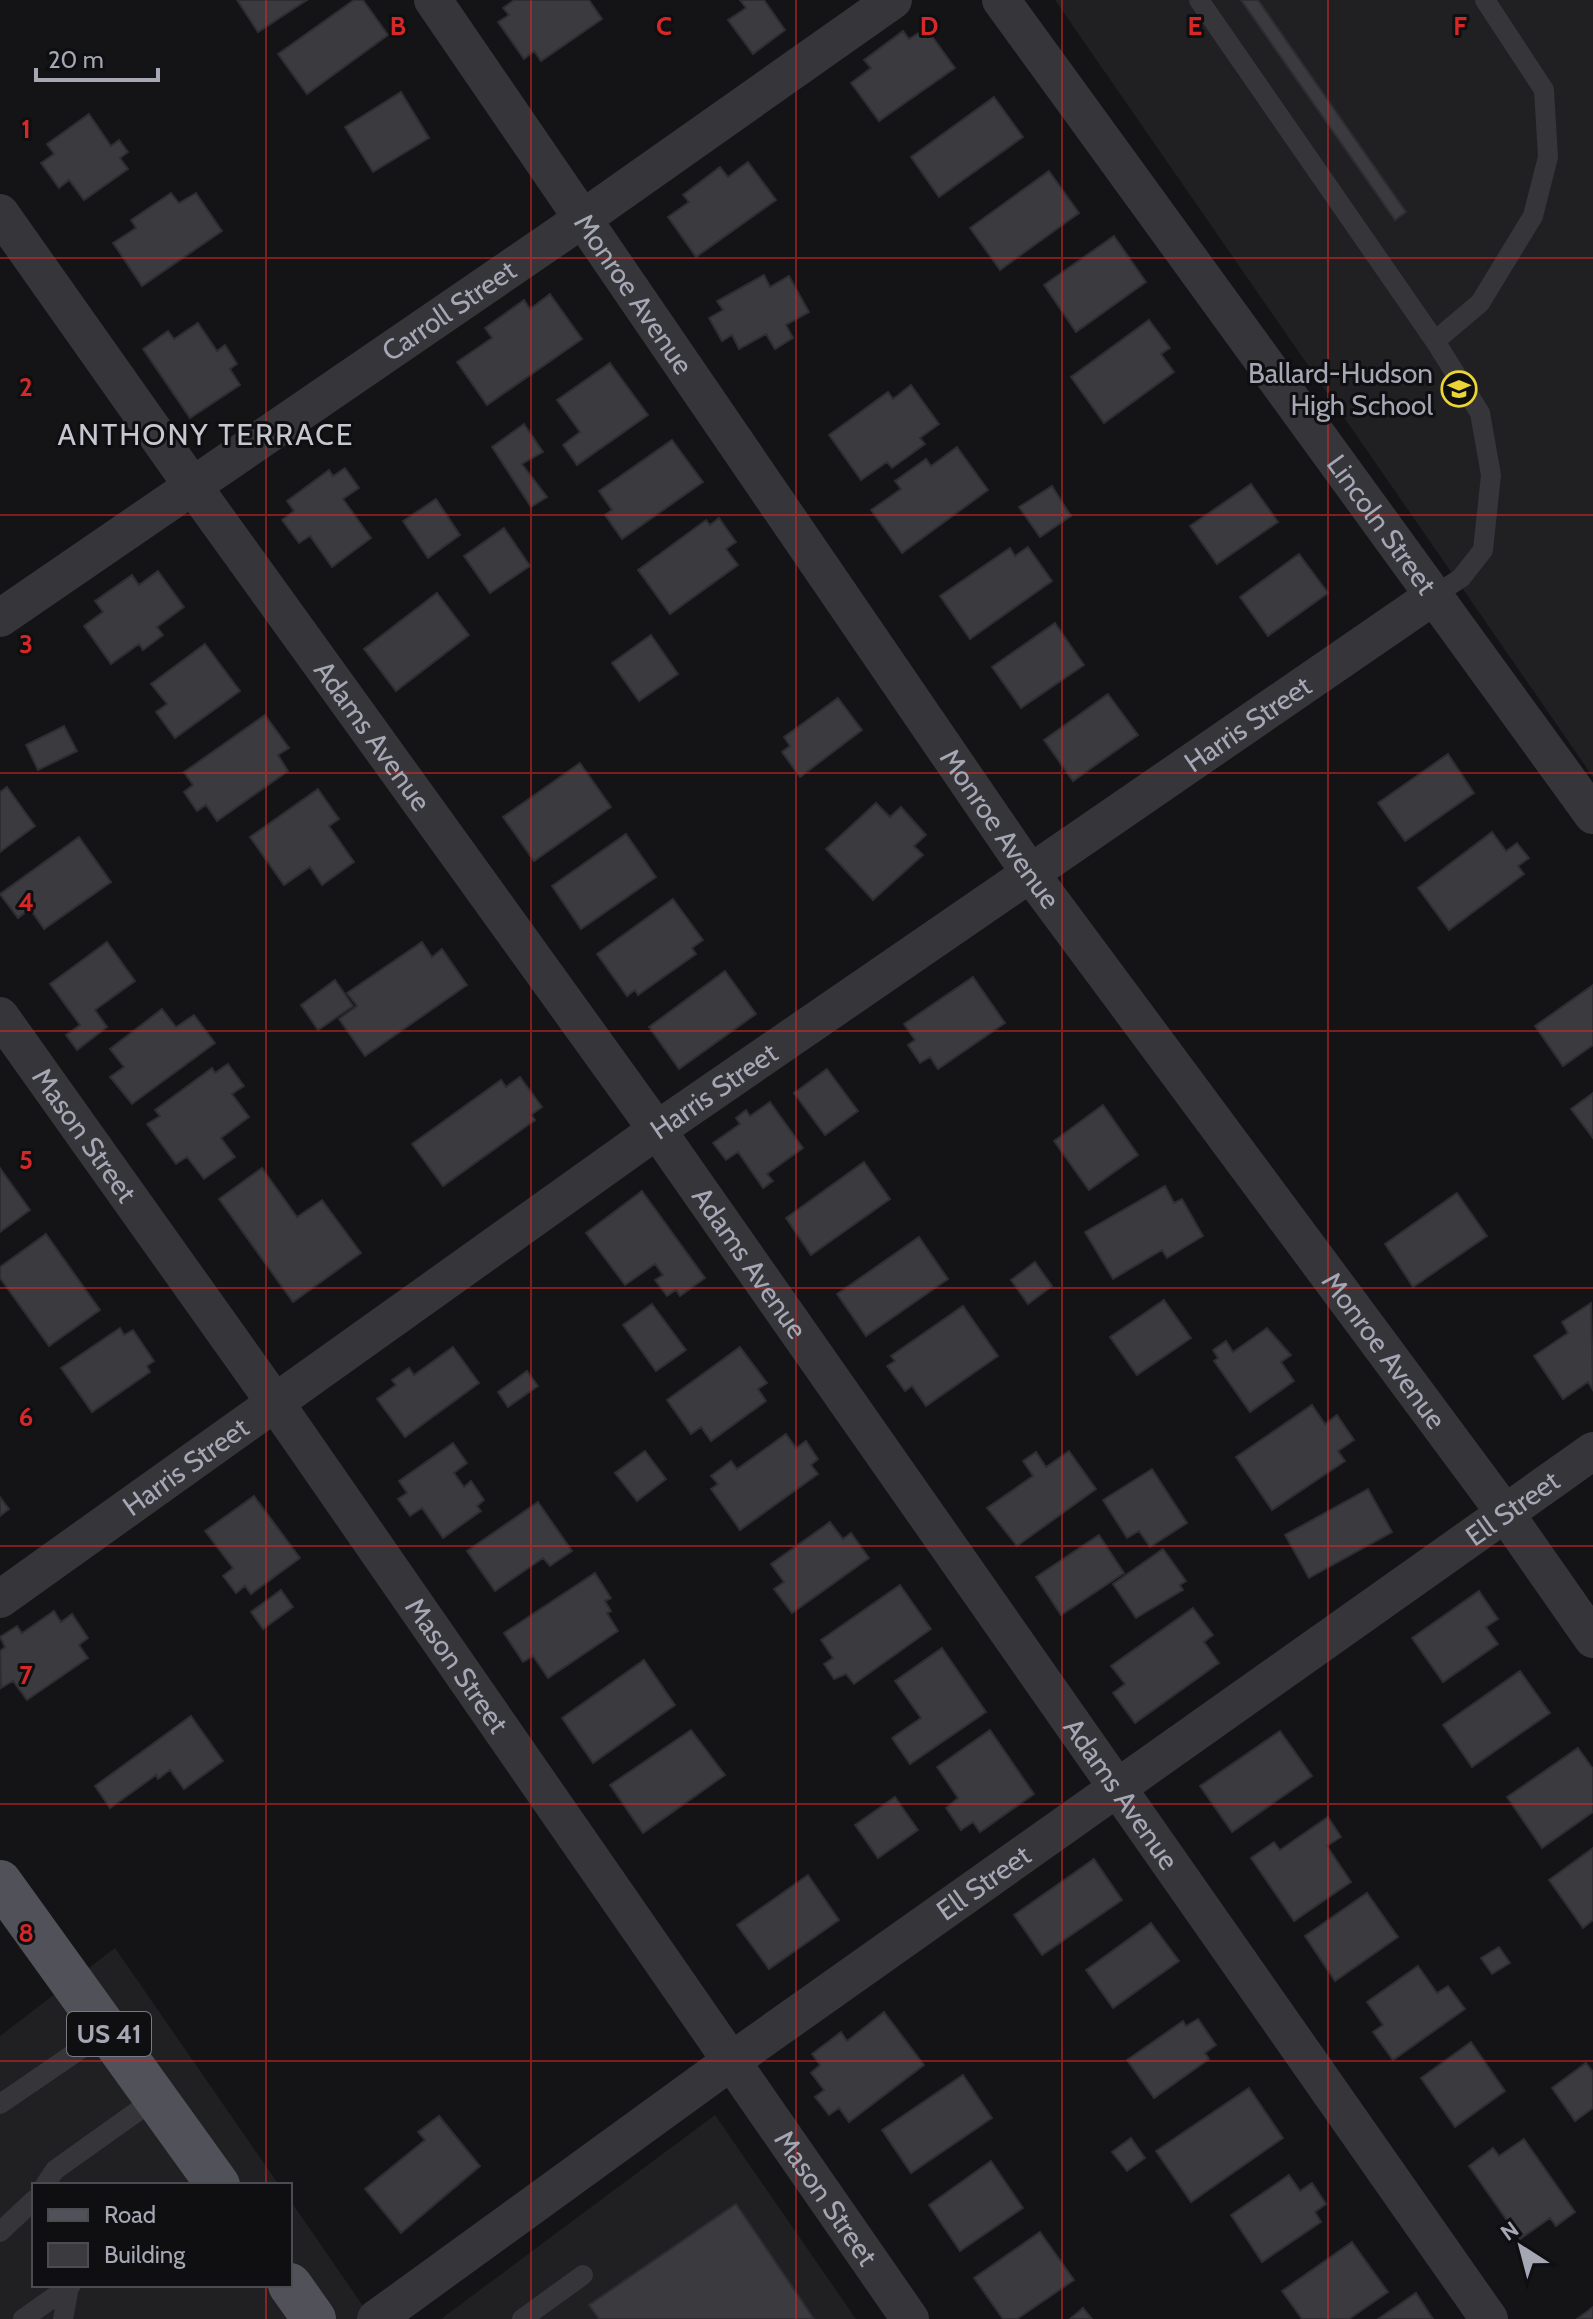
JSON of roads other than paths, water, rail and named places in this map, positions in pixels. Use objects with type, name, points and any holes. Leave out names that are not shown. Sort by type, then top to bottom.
[{"type":"main road","name":"US 41","points":[[0,1882],[215,2183]]},
{"type":"main road","points":[[291,2287],[314,2319]]},
{"type":"street","name":"Monroe Avenue","points":[[433,0],[1030,873],[1505,1513],[1593,1639]]},
{"type":"street","name":"Carroll Street","points":[[0,618],[581,220],[893,0]]},
{"type":"street","name":"Lincoln Street","points":[[1001,0],[1593,815]]},
{"type":"street","name":"Adams Avenue","points":[[0,213],[657,1130],[1489,2319]]},
{"type":"street","name":"Harris Street","points":[[0,1599],[657,1130],[1435,595]]},
{"type":"street","name":"Mason Street","points":[[0,1016],[276,1404],[910,2319]]},
{"type":"street","name":"Ell Street","points":[[376,2319],[730,2062],[1593,1451]]},
{"type":"lane","points":[[1199,0],[1435,341],[1480,413],[1491,475],[1483,550],[1461,578],[1435,595]]},
{"type":"lane","points":[[1435,341],[1480,303],[1533,216],[1548,157],[1544,90],[1485,0]]},
{"type":"lane","points":[[0,2104],[107,2031]]},
{"type":"lane","points":[[46,2183],[55,2170],[156,2098]]},
{"type":"lane","points":[[0,2232],[32,2202]]},
{"type":"lane","points":[[522,2319],[583,2275]]},
{"type":"lane","points":[[23,2319],[69,2287]]},
{"type":"lane","points":[[63,2319],[70,2287]]},
{"type":"place","name":"Ballard-Hudson High School","points":[[1459,389]]},
{"type":"district","name":"ANTHONY TERRACE","points":[[206,435]]}]
